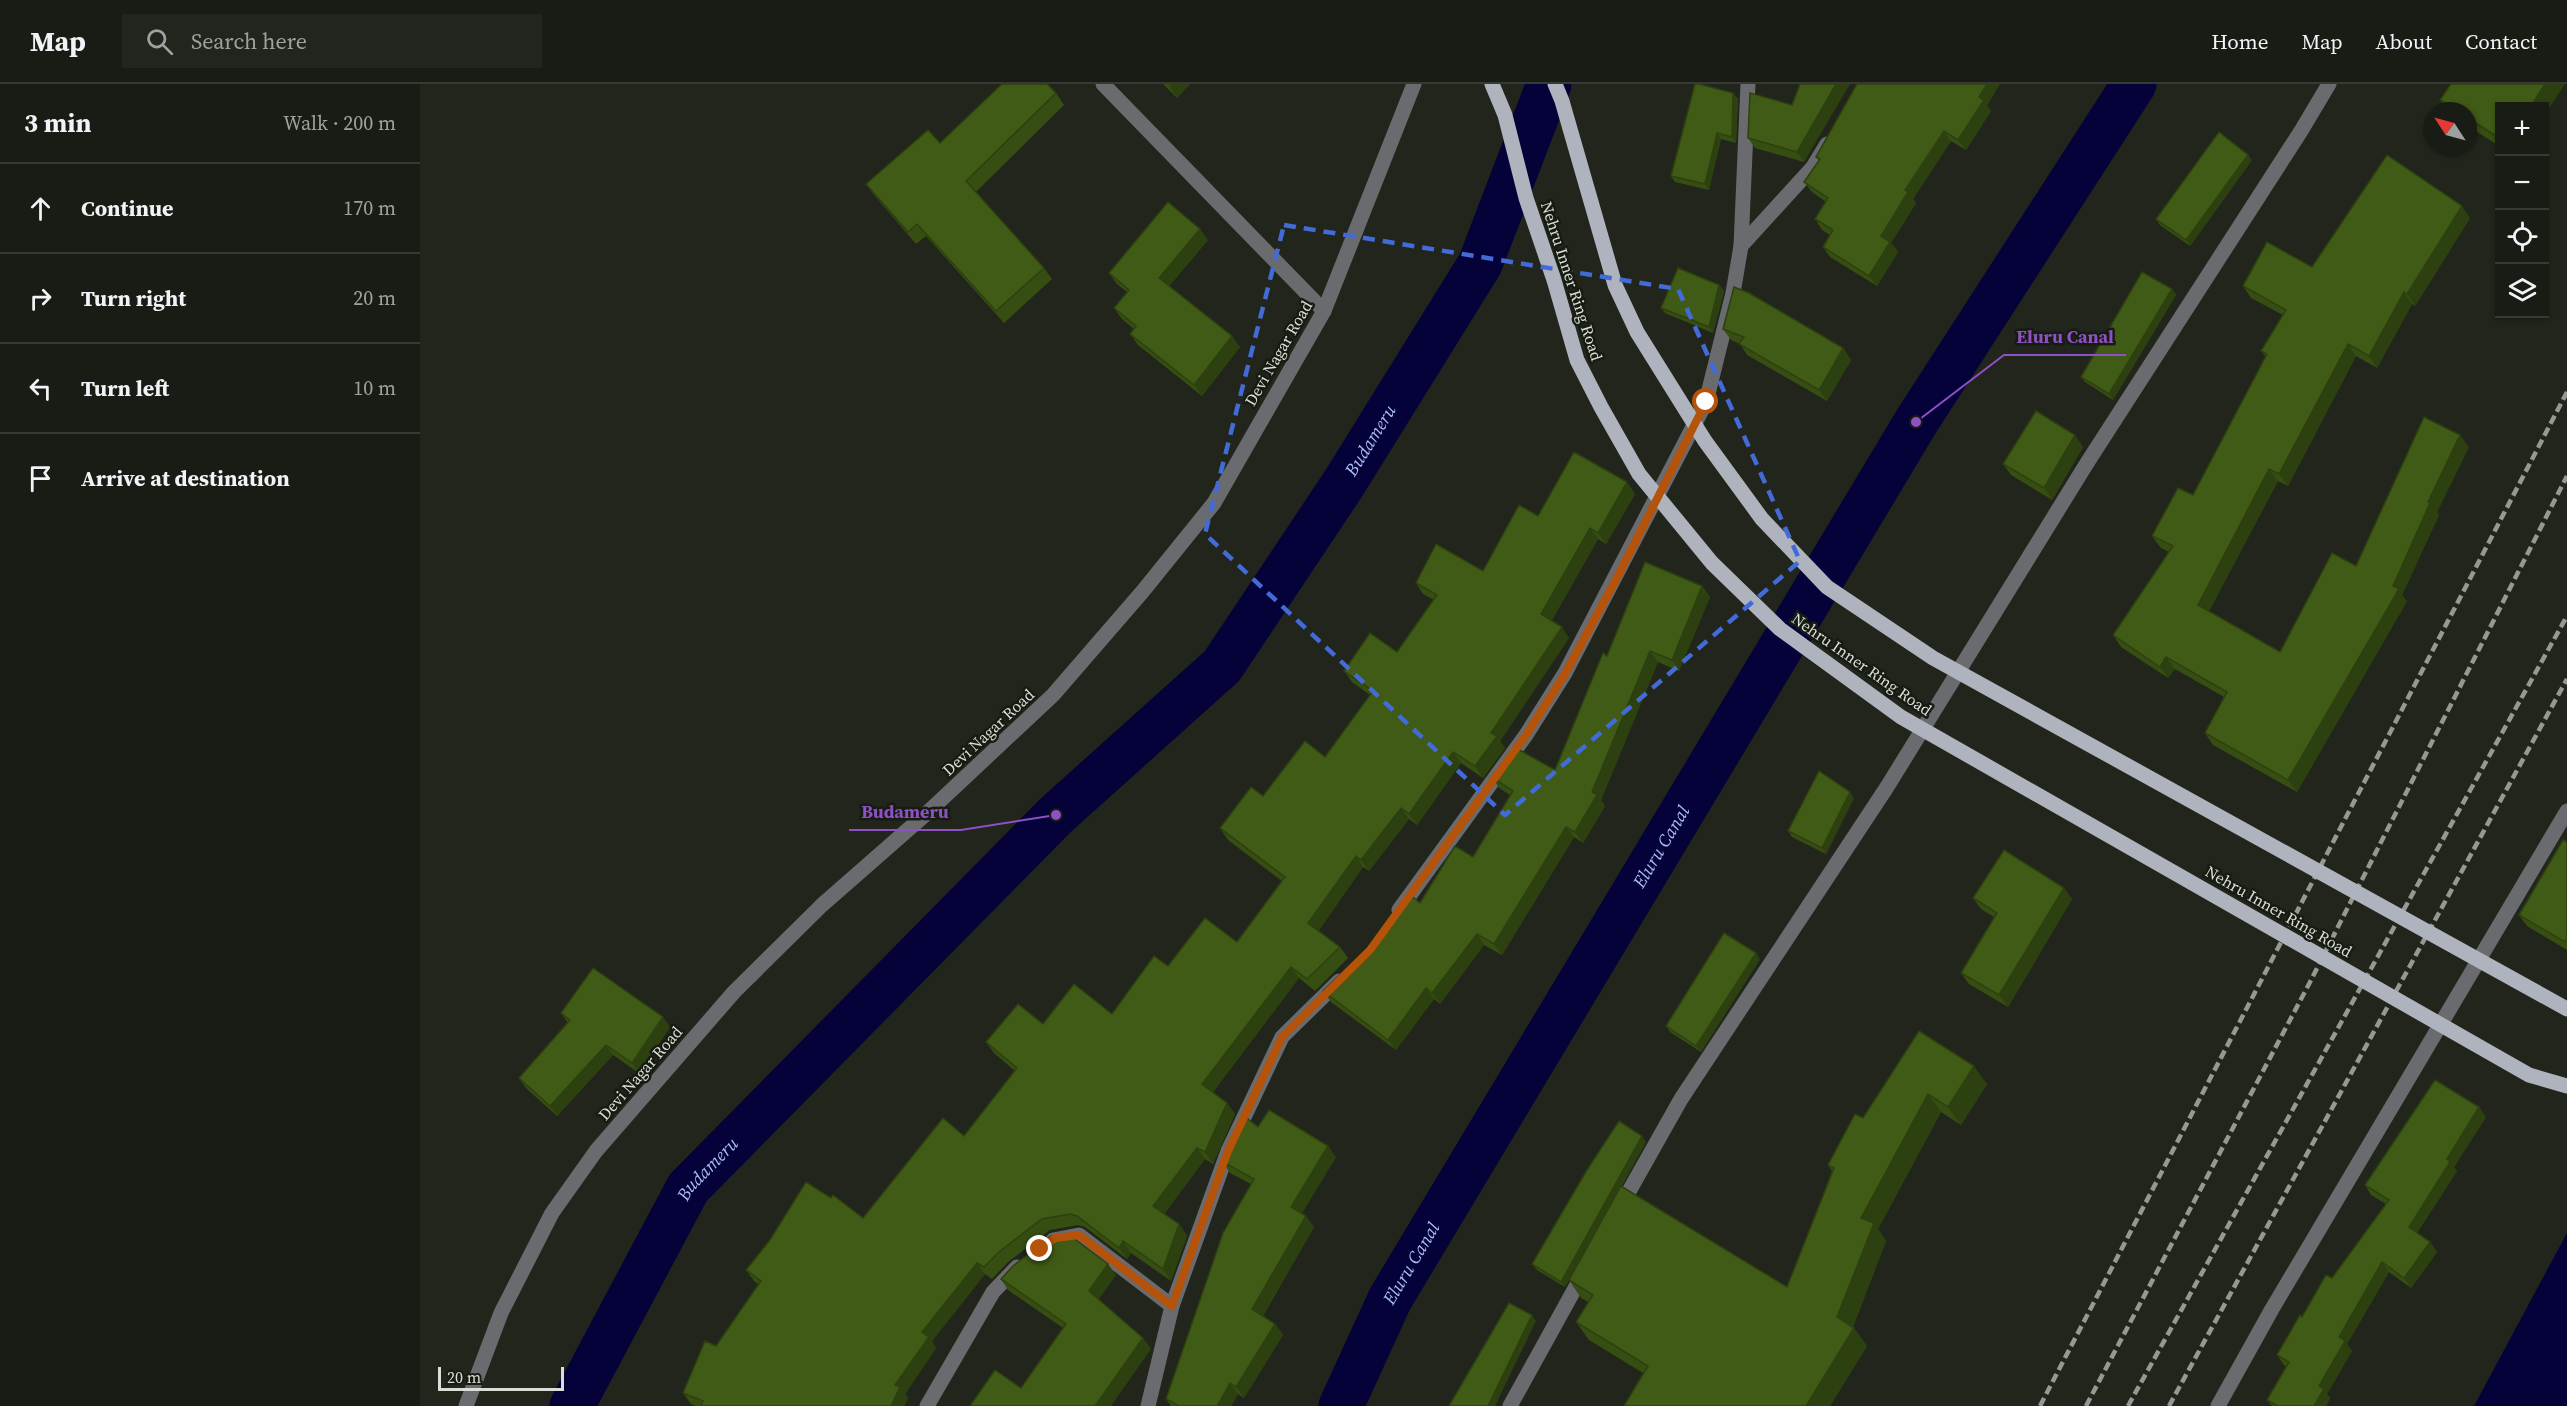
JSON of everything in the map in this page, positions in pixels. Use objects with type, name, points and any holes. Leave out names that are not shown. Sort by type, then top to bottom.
[{"type":"main road","name":"Nehru Inner Ring Road","points":[[1492,84],[1505,115],[1526,198],[1554,280],[1577,360],[1596,398],[1640,474],[1712,563],[1779,629],[1901,717],[2529,1075],[2567,1086]]},
{"type":"main road","points":[[1555,84],[1616,285],[1638,332],[1705,441],[1762,519],[1827,586],[1933,658],[2567,1009]]},
{"type":"street","points":[[1103,84],[1324,311]]},
{"type":"street","name":"Devi Nagar Road","points":[[466,1406],[506,1303],[552,1213],[596,1151],[734,992],[822,905],[927,813],[1053,695],[1143,591],[1214,503],[1324,311],[1414,84]]},
{"type":"street","points":[[1390,922],[1526,735],[1565,674],[1620,572],[1706,402],[1733,293],[1741,246],[1748,84]]},
{"type":"street","points":[[1612,1222],[1681,1099],[1887,787],[2087,463],[2329,84]]},
{"type":"street","points":[[1741,246],[1813,167],[1837,126]]},
{"type":"street","points":[[2218,1406],[2272,1309],[2567,811]]},
{"type":"street","points":[[1148,1406],[1172,1306],[1228,1151],[1282,1037],[1346,974]]},
{"type":"street","points":[[927,1406],[993,1292],[1036,1252],[1055,1238],[1079,1235],[1172,1306]]},
{"type":"street","points":[[1510,1406],[1589,1263]]},
{"type":"highlighted area","points":[[1284,225],[1678,289],[1800,561],[1505,815],[1205,534]]},
{"type":"shaded area","points":[[2567,1233],[2567,1406],[2474,1406]]},
{"type":"building","points":[[1002,84],[1047,84],[1056,93],[966,181],[1044,268],[996,311],[917,224],[908,232],[866,184],[928,130],[940,143]]},
{"type":"building","points":[[1695,84],[1733,93],[1732,137],[1717,133],[1705,184],[1671,176]]},
{"type":"building","points":[[1800,84],[1836,84],[1797,152],[1748,138],[1750,93],[1792,105]]},
{"type":"building","points":[[1857,84],[1987,84],[1979,97],[1984,100],[1958,140],[1944,131],[1905,190],[1908,192],[1881,236],[1890,242],[1869,276],[1823,247],[1833,230],[1815,219],[1828,198],[1804,182],[1820,159],[1816,157]]},
{"type":"building","points":[[2451,84],[2545,84],[2534,102],[2495,102],[2495,135],[2477,124],[2477,102],[2443,102],[2440,100]]},
{"type":"building","points":[[2219,132],[2248,155],[2186,240],[2156,219]]},
{"type":"building","points":[[2387,155],[2462,206],[2407,294],[2404,292],[2369,356],[2348,344],[2279,474],[2269,469],[2198,605],[2280,652],[2332,553],[2356,566],[2424,417],[2460,435],[2428,502],[2430,503],[2393,586],[2399,589],[2288,780],[2205,733],[2227,692],[2166,657],[2160,667],[2113,635],[2173,546],[2152,536],[2178,488],[2193,495],[2267,354],[2261,351],[2286,310],[2243,286],[2267,242],[2312,267]]},
{"type":"building","points":[[1168,202],[1200,229],[1159,278],[1232,336],[1194,385],[1130,334],[1136,326],[1114,308],[1129,290],[1109,273]]},
{"type":"building","points":[[1678,268],[1719,285],[1709,327],[1661,308]]},
{"type":"building","points":[[2142,272],[2172,289],[2109,394],[2081,377]]},
{"type":"building","points":[[1734,287],[1749,293],[1843,348],[1819,390],[1739,344],[1744,337],[1723,329]]},
{"type":"building","points":[[2036,411],[2075,435],[2044,488],[2003,464]]},
{"type":"building","points":[[1574,452],[1627,482],[1598,533],[1590,528],[1541,614],[1562,627],[1491,733],[1497,736],[1475,766],[1453,752],[1409,814],[1401,808],[1361,860],[1356,856],[1308,923],[1340,947],[1307,979],[1291,967],[1202,1084],[1227,1103],[1205,1152],[1197,1148],[1153,1206],[1179,1224],[1163,1269],[1123,1241],[1119,1248],[1077,1216],[1070,1214],[1042,1219],[1000,1251],[984,1267],[977,1263],[922,1332],[929,1337],[895,1385],[900,1387],[891,1406],[701,1406],[703,1401],[683,1393],[705,1341],[716,1346],[761,1281],[746,1270],[770,1240],[806,1182],[831,1198],[833,1195],[863,1218],[943,1118],[964,1136],[1017,1068],[986,1042],[1018,1004],[1043,1024],[1074,984],[1112,1014],[1154,956],[1168,966],[1205,918],[1237,942],[1285,877],[1220,828],[1251,787],[1263,796],[1305,741],[1325,757],[1373,691],[1344,671],[1370,633],[1397,652],[1437,595],[1416,583],[1436,544],[1483,571],[1519,505],[1538,516]]},
{"type":"building","points":[[1645,562],[1702,586],[1672,660],[1650,651],[1592,792],[1597,795],[1575,832],[1566,827],[1494,944],[1477,934],[1432,993],[1426,988],[1388,1040],[1323,991],[1356,959],[1359,960],[1409,894],[1420,903],[1455,846],[1473,857],[1513,791],[1492,777],[1514,747],[1555,770],[1603,653],[1607,656]]},
{"type":"building","points":[[1819,771],[1850,792],[1822,848],[1788,831]]},
{"type":"building","points":[[2563,840],[2567,842],[2567,939],[2565,942],[2519,915]]},
{"type":"building","points":[[2004,850],[2064,888],[1999,995],[1961,973],[1997,913],[1973,898]]},
{"type":"building","points":[[1724,933],[1756,953],[1696,1046],[1666,1026]]},
{"type":"building","points":[[593,968],[663,1017],[632,1063],[606,1045],[550,1106],[519,1078],[570,1020],[561,1013]]},
{"type":"building","points":[[1919,1031],[1974,1066],[1948,1107],[1928,1094],[1861,1218],[1874,1223],[1837,1317],[1854,1328],[1806,1406],[1624,1406],[1648,1366],[1576,1322],[1593,1295],[1569,1280],[1621,1186],[1787,1287],[1834,1168],[1828,1165],[1855,1114],[1863,1118]]},
{"type":"building","points":[[2435,1080],[2479,1107],[2447,1159],[2450,1162],[2409,1227],[2430,1242],[2404,1278],[2382,1262],[2339,1337],[2345,1341],[2319,1386],[2324,1389],[2314,1406],[2278,1406],[2267,1400],[2289,1362],[2277,1355],[2326,1275],[2332,1278],[2389,1200],[2365,1185]]},
{"type":"building","points":[[1269,1110],[1328,1146],[1291,1207],[1306,1216],[1252,1309],[1275,1324],[1236,1387],[1230,1383],[1217,1406],[1179,1406],[1166,1399],[1223,1233],[1254,1179],[1223,1162],[1243,1115],[1258,1127]]},
{"type":"building","points":[[1619,1121],[1642,1136],[1561,1282],[1532,1264],[1587,1170]]},
{"type":"building","points":[[1068,1234],[1108,1264],[1089,1291],[1143,1338],[1095,1406],[970,1406],[995,1370],[1021,1388],[1066,1324],[1001,1279],[1013,1266],[1051,1236]]},
{"type":"building","points":[[1509,1303],[1532,1315],[1488,1406],[1449,1406]]},
{"type":"waterway","name":"Budameru","points":[[572,1406],[688,1188],[1056,815],[1222,666],[1344,483],[1480,264],[1549,84]]},
{"type":"waterway","name":"Eluru Canal","points":[[1341,1406],[1390,1299],[1916,422],[2134,84]]},
{"type":"railway","points":[[2040,1406],[2567,392]]},
{"type":"railway","points":[[2086,1406],[2309,984],[2567,476]]},
{"type":"railway","points":[[2128,1406],[2567,616]]},
{"type":"railway","points":[[2169,1406],[2567,679]]},
{"type":"place","name":"Eluru Canal","points":[[1916,422]]},
{"type":"place","name":"Budameru","points":[[1056,815]]},
{"type":"route","points":[[1040,1249],[1055,1238],[1079,1235],[1172,1306],[1228,1151],[1282,1037],[1370,950],[1526,735],[1565,674],[1620,572],[1706,402]]}]
